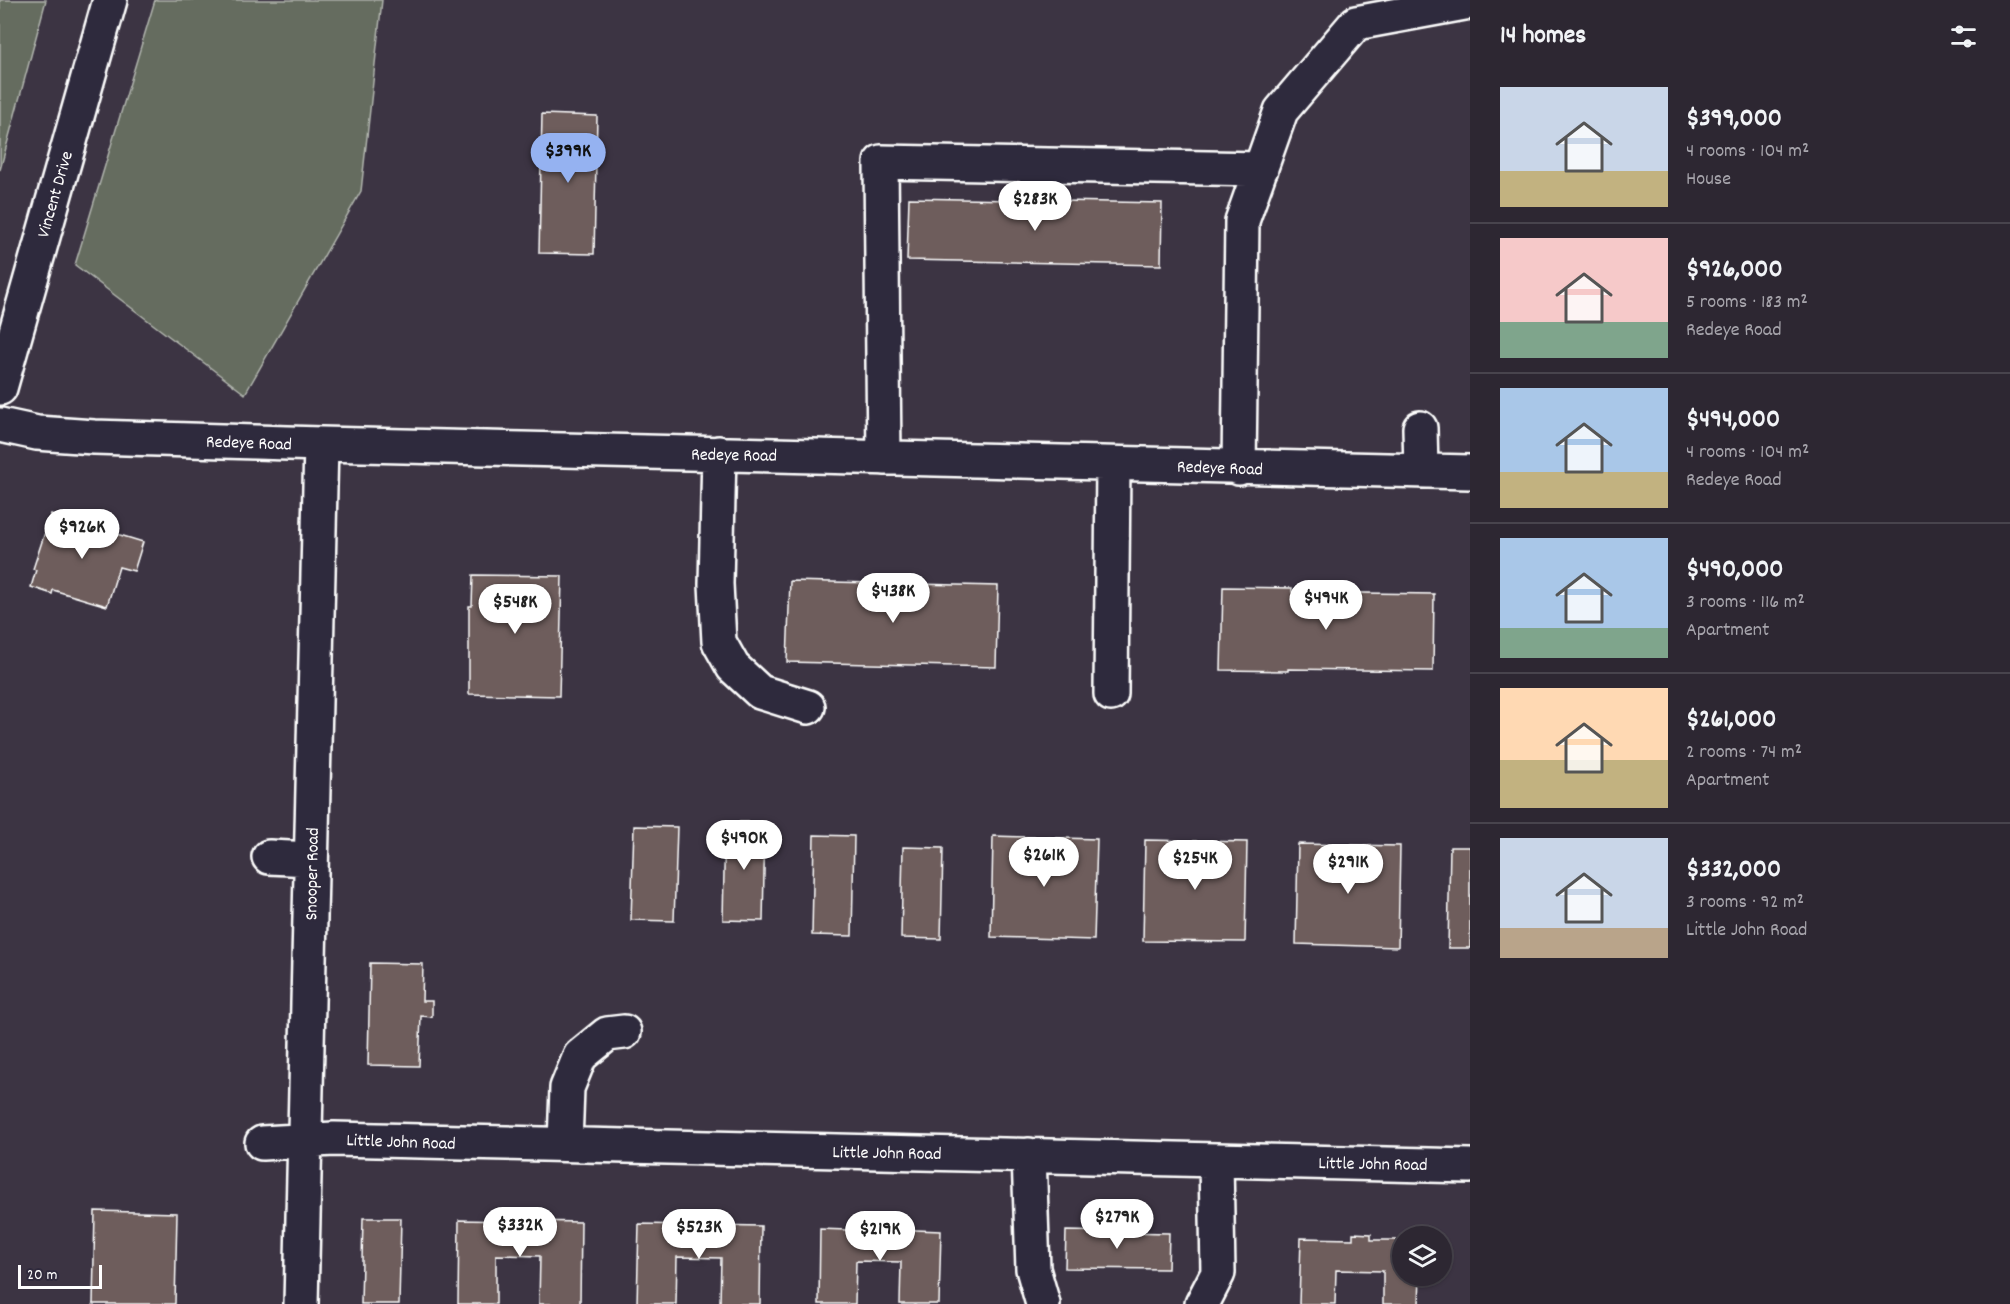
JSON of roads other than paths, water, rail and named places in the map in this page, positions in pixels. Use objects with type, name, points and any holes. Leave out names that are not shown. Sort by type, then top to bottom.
[{"type":"street","name":"Vincent Drive","points":[[0,388],[110,0]]},
{"type":"street","points":[[1239,468],[1242,221],[1281,111],[1356,23],[1470,3]]},
{"type":"street","points":[[884,458],[881,162],[1261,169]]},
{"type":"street","name":"Redeye Road","points":[[0,425],[37,433],[94,437],[1239,468],[1470,472]]},
{"type":"street","points":[[1420,428],[1422,471]]},
{"type":"street","name":"Snooper Road","points":[[302,1304],[321,444]]},
{"type":"street","points":[[719,453],[716,584],[719,642],[733,667],[760,692],[808,707]]},
{"type":"street","points":[[1111,694],[1113,464]]},
{"type":"street","points":[[269,857],[311,859]]},
{"type":"street","points":[[565,1144],[567,1088],[580,1056],[607,1034],[624,1032]]},
{"type":"street","name":"Little John Road","points":[[262,1143],[305,1139],[1470,1166]]},
{"type":"street","points":[[1029,1155],[1033,1269],[1043,1304]]},
{"type":"street","points":[[1202,1304],[1218,1273],[1216,1160]]}]
